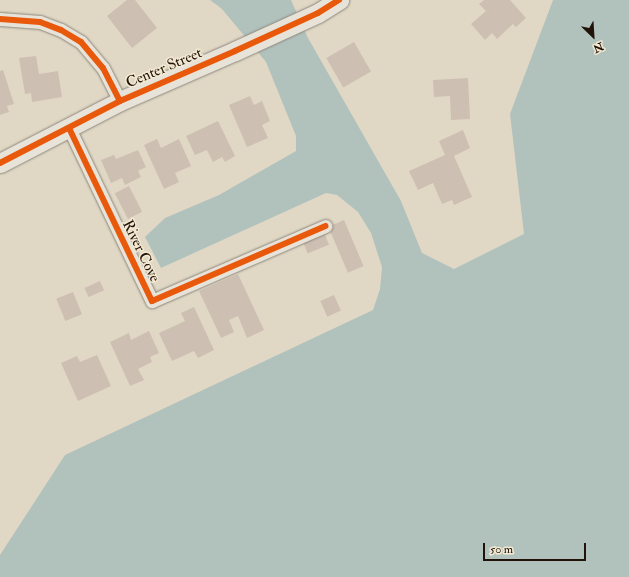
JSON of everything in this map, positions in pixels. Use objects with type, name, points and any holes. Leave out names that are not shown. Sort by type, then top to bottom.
[{"type":"street","name":"Center Street","points":[[0,162],[120,101],[235,51],[304,19],[339,0]]},
{"type":"street","points":[[0,19],[40,22],[61,30],[80,42],[103,68],[120,101]]},
{"type":"street","name":"River Cove","points":[[69,128],[152,301],[325,226]]},
{"type":"shaded area","points":[[210,0],[291,0],[308,38],[401,201],[422,253],[454,269],[524,234],[510,114],[553,0],[629,0],[629,577],[0,577],[0,555],[65,455],[373,310],[380,289],[382,267],[371,233],[358,212],[337,195],[326,193],[161,268],[145,237],[165,218],[219,195],[296,151],[296,136],[266,62],[222,9]]},
{"type":"building","points":[[127,0],[135,0],[157,28],[132,48],[107,16]]},
{"type":"building","points":[[484,0],[510,0],[526,18],[516,27],[513,24],[497,39],[492,33],[485,40],[471,24],[486,11],[479,4]]},
{"type":"building","points":[[354,42],[371,71],[343,87],[326,58]]},
{"type":"building","points":[[36,56],[39,74],[58,71],[62,97],[32,102],[31,93],[25,94],[19,58]]},
{"type":"building","points":[[3,70],[14,104],[7,106],[9,112],[0,115],[0,71]]},
{"type":"building","points":[[468,78],[470,119],[451,120],[450,96],[434,97],[433,80]]},
{"type":"building","points":[[250,96],[254,105],[262,101],[270,121],[262,125],[268,138],[247,147],[229,105]]},
{"type":"building","points":[[218,121],[235,156],[225,162],[222,157],[213,162],[207,150],[195,155],[186,136]]},
{"type":"building","points":[[463,130],[470,148],[454,156],[472,197],[454,205],[452,200],[442,204],[433,183],[418,190],[409,171],[445,155],[439,141]]},
{"type":"building","points":[[157,139],[161,148],[179,139],[191,166],[175,173],[179,182],[164,189],[144,145]]},
{"type":"building","points":[[138,150],[146,167],[138,171],[141,177],[125,185],[122,178],[111,183],[101,160],[114,155],[116,159]]},
{"type":"building","points":[[129,186],[142,212],[128,219],[115,193]]},
{"type":"building","points":[[344,220],[364,266],[348,273],[328,227]]},
{"type":"building","points":[[323,230],[329,245],[308,253],[302,239]]},
{"type":"building","points":[[238,274],[264,330],[247,338],[238,316],[229,320],[234,332],[221,338],[199,291]]},
{"type":"building","points":[[100,281],[104,290],[89,297],[84,288]]},
{"type":"building","points":[[73,292],[82,314],[65,321],[56,299]]},
{"type":"building","points":[[334,295],[341,311],[327,317],[320,301]]},
{"type":"building","points":[[194,307],[214,350],[198,358],[194,351],[172,361],[159,333],[185,321],[181,313]]},
{"type":"building","points":[[149,331],[159,353],[150,357],[152,362],[138,369],[144,380],[130,386],[110,342],[129,333],[131,340]]},
{"type":"building","points":[[97,355],[111,386],[78,401],[61,363],[77,356],[80,362]]},
{"type":"cycle path","points":[[0,163],[120,101],[318,13],[339,0]]},
{"type":"cycle path","points":[[0,19],[40,22],[61,30],[81,42],[103,68],[120,101]]},
{"type":"cycle path","points":[[69,128],[152,301],[325,226]]}]
